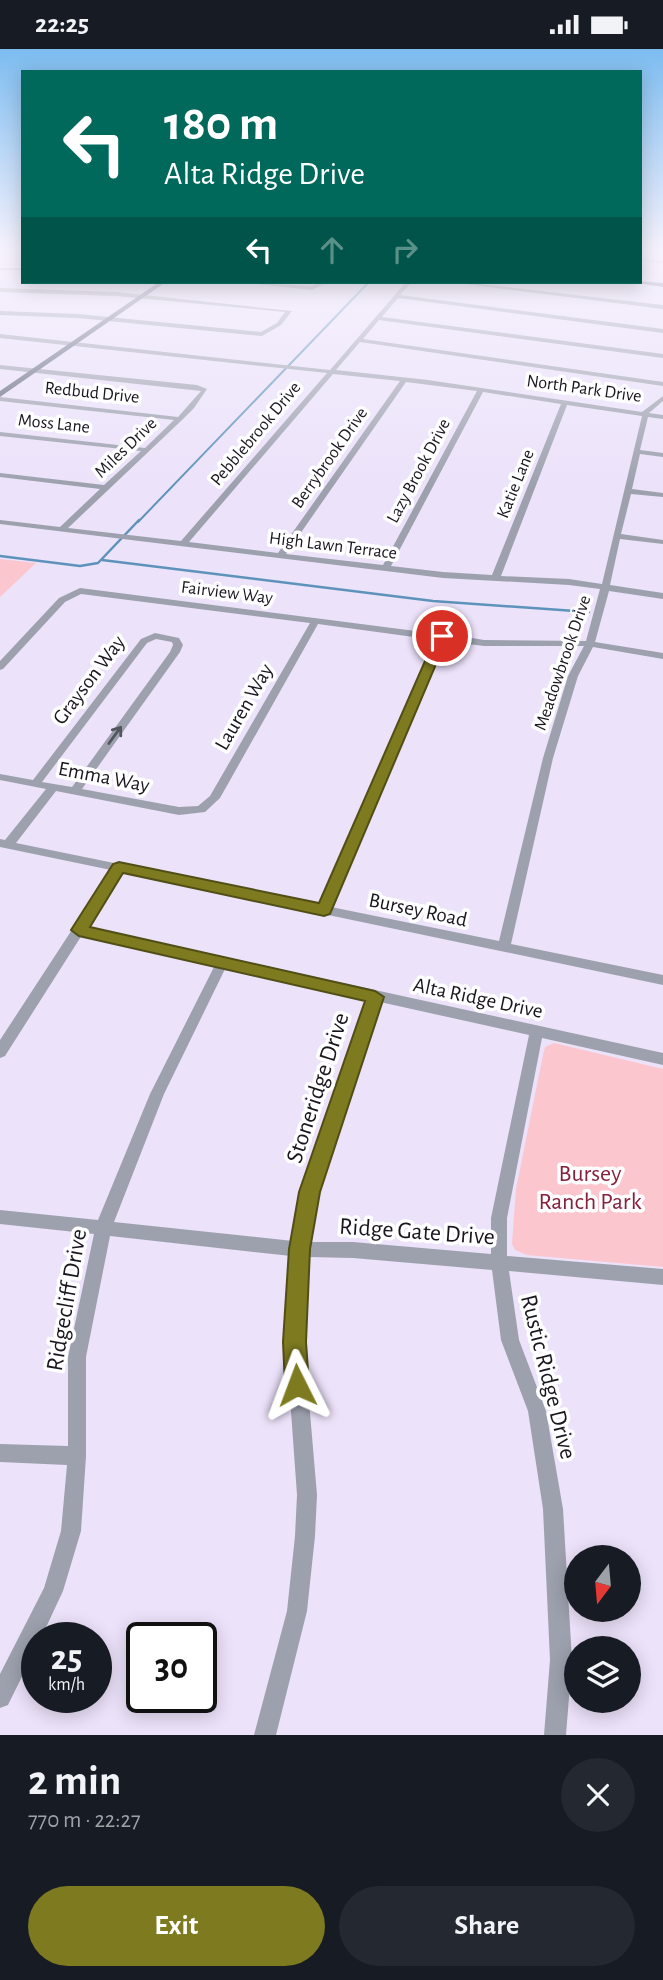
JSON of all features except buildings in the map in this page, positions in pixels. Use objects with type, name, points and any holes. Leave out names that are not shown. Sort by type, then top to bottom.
[{"type":"main road","points":[[0,397],[96,329]]},
{"type":"street","points":[[208,329],[262,334],[271,329]]},
{"type":"street","name":"Pebblebrook Drive","points":[[183,544],[367,329]]},
{"type":"street","points":[[457,329],[663,356]]},
{"type":"street","points":[[645,329],[663,331]]},
{"type":"street","name":"North Park Drive","points":[[0,336],[405,379],[663,417]]},
{"type":"street","points":[[357,340],[663,384]]},
{"type":"street","points":[[0,367],[34,371]]},
{"type":"street","name":"Miles Drive","points":[[34,371],[202,387],[204,393],[180,419],[62,529]]},
{"type":"street","name":"Berrybrook Drive","points":[[280,556],[405,379]]},
{"type":"street","name":"Lazy Brook Drive","points":[[386,568],[481,390]]},
{"type":"street","name":"Redbud Drive","points":[[0,397],[180,419]]},
{"type":"street","points":[[645,414],[647,408],[663,398]]},
{"type":"street","name":"Katie Lane","points":[[496,577],[565,402]]},
{"type":"street","name":"Meadowbrook Drive","points":[[504,947],[548,758],[573,676],[590,643],[645,414]]},
{"type":"street","name":"Moss Lane","points":[[0,434],[147,450]]},
{"type":"street","points":[[637,452],[663,455]]},
{"type":"street","points":[[0,475],[107,488]]},
{"type":"street","points":[[628,491],[663,495]]},
{"type":"street","name":"High Lawn Terrace","points":[[0,522],[386,568],[605,587],[663,596]]},
{"type":"street","points":[[617,536],[663,542]]},
{"type":"street","name":"Fairview Way","points":[[0,667],[62,600],[74,592],[99,592],[502,644],[590,643],[663,656]]},
{"type":"street","name":"Lauren Way","points":[[201,809],[214,798],[316,620]]},
{"type":"street","name":"Grayson Way","points":[[35,784],[144,641],[155,636],[176,640],[178,645],[174,652],[75,791]]},
{"type":"street","points":[[324,910],[442,636]]},
{"type":"street","name":"Emma Way","points":[[0,777],[179,811],[201,809]]},
{"type":"street","points":[[4,844],[54,787]]},
{"type":"street","name":"Bursey Road","points":[[4,844],[663,980]]},
{"type":"street","points":[[0,1052],[119,867]]},
{"type":"street","name":"Alta Ridge Drive","points":[[79,930],[663,1059]]},
{"type":"street","name":"Ridgecliff Drive","points":[[0,1697],[40,1621],[60,1572],[71,1531],[78,1456],[77,1357],[103,1228],[157,1094],[222,963]]},
{"type":"street","name":"Stoneridge Drive","points":[[264,1735],[297,1611],[304,1536],[307,1495],[295,1342],[300,1249],[310,1192],[375,997]]},
{"type":"street","name":"Rustic Ridge Drive","points":[[536,1033],[499,1218],[499,1262],[510,1340],[537,1411],[553,1509],[561,1660],[555,1735]]},
{"type":"street","name":"Ridge Gate Drive","points":[[0,1217],[300,1249],[353,1250],[663,1277]]},
{"type":"street","points":[[0,1453],[78,1456]]},
{"type":"green space","points":[[0,559],[36,563],[0,597]]},
{"type":"green space","name":"Bursey Ranch Park","points":[[554,1043],[663,1069],[663,1267],[527,1255],[515,1250],[512,1244],[516,1189],[543,1055],[545,1047]]},
{"type":"waterway","points":[[138,522],[324,329]]},
{"type":"waterway","points":[[0,556],[80,566],[98,563],[139,520]]},
{"type":"waterway","points":[[102,560],[433,601],[589,612]]},
{"type":"route","points":[[297,1385],[295,1342],[300,1249],[310,1192],[375,997],[79,930],[119,867],[324,910],[442,636]]}]
